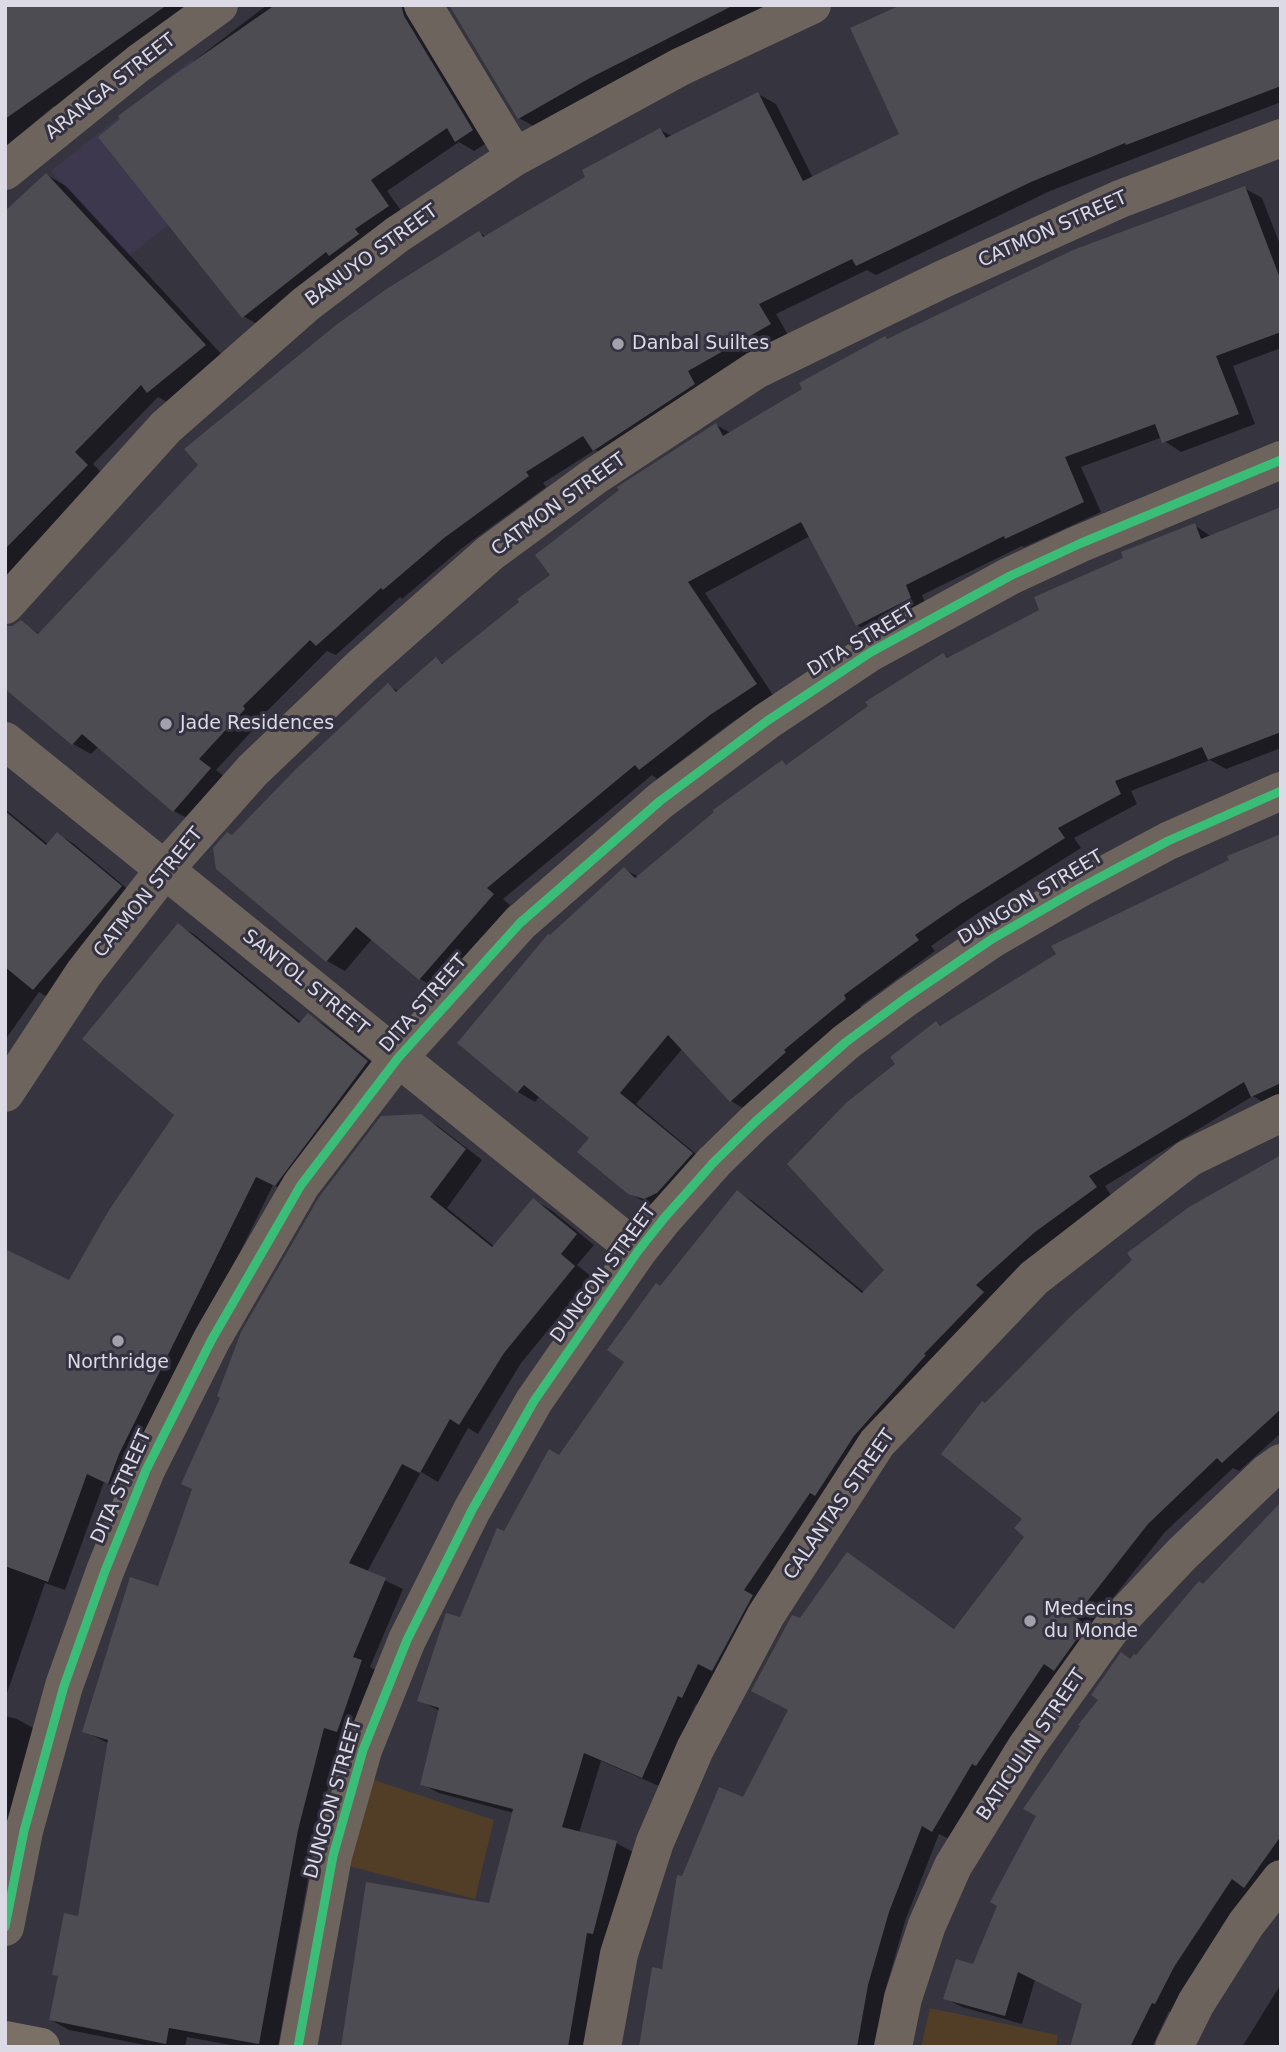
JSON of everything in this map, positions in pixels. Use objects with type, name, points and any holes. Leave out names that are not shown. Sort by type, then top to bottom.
[{"type":"main road","points":[[5,2040],[41,2047]]},
{"type":"street","name":"ARANGA STREET","points":[[5,171],[139,62],[219,5]]},
{"type":"street","points":[[423,5],[515,158]]},
{"type":"street","name":"BANUYO STREET","points":[[5,605],[166,427],[286,321],[398,234],[515,158],[680,67],[812,5]]},
{"type":"street","name":"CATMON STREET","points":[[5,1093],[85,973],[165,869],[253,770],[361,667],[490,553],[595,476],[755,370],[941,280],[1120,199],[1281,138]]},
{"type":"street","name":"DITA STREET","points":[[5,1927],[24,1831],[64,1686],[105,1571],[146,1469],[212,1339],[301,1185],[398,1058],[520,923],[660,801],[767,721],[872,652],[1010,576],[1079,544],[1281,460]]},
{"type":"street","name":"SANTOL STREET","points":[[5,741],[638,1251]]},
{"type":"street","name":"DUNGON STREET","points":[[298,2047],[332,1856],[363,1750],[407,1640],[472,1510],[534,1401],[638,1251],[714,1162],[755,1122],[846,1042],[906,997],[992,939],[1080,887],[1168,841],[1281,791]]},
{"type":"street","name":"CALANTAS STREET","points":[[602,2047],[619,1954],[655,1842],[695,1749],[765,1615],[877,1443],[1034,1278],[1189,1158],[1281,1113]]},
{"type":"street","name":"BATICULIN STREET","points":[[893,2047],[903,1998],[927,1925],[947,1878],[1027,1746],[1110,1630],[1182,1554],[1267,1473],[1281,1463]]},
{"type":"street","points":[[1174,2047],[1196,2003],[1246,1924],[1281,1879]]},
{"type":"shaded area","points":[[192,59],[260,151],[128,257],[51,171]]},
{"type":"shaded area","points":[[371,1779],[494,1820],[475,1899],[345,1865]]},
{"type":"shaded area","points":[[930,2008],[1058,2035],[1056,2047],[921,2047]]},
{"type":"building","points":[[5,5],[167,5],[5,119]]},
{"type":"building","points":[[275,5],[401,5],[404,16],[473,130],[455,142],[447,128],[371,180],[389,206],[355,229],[359,234],[329,256],[326,252],[242,318],[98,137],[120,119],[118,116]]},
{"type":"building","points":[[449,5],[734,5],[590,78],[518,119]]},
{"type":"building","points":[[901,5],[1281,5],[1281,86],[1126,145],[1125,143],[1031,182],[856,266],[852,259],[759,304],[771,324],[688,371],[695,384],[593,451],[583,436],[526,472],[529,476],[444,538],[383,590],[381,588],[316,646],[310,640],[243,706],[245,709],[199,759],[211,768],[173,812],[82,734],[72,745],[5,689],[5,626],[12,626],[21,620],[38,634],[198,465],[184,449],[336,325],[385,290],[479,231],[483,237],[585,177],[582,170],[660,128],[666,138],[758,92],[803,181],[899,134],[850,28]]},
{"type":"building","points":[[46,173],[206,345],[147,393],[141,385],[75,452],[88,465],[5,549],[5,211]]},
{"type":"building","points":[[1245,186],[1281,281],[1281,332],[1216,356],[1239,414],[1162,443],[1155,424],[1065,457],[1084,502],[1005,539],[1004,536],[906,585],[911,598],[856,626],[801,522],[688,582],[757,684],[710,715],[639,770],[635,765],[487,888],[494,894],[419,980],[356,927],[326,962],[216,869],[213,848],[227,832],[232,835],[296,769],[388,683],[396,692],[436,657],[442,664],[519,602],[517,599],[550,575],[535,555],[619,490],[617,487],[716,423],[723,436],[802,389],[799,383],[885,336],[887,339],[1073,250]]},
{"type":"building","points":[[1281,507],[1281,732],[1208,760],[1202,747],[1115,781],[1121,794],[1058,828],[1065,838],[915,935],[919,940],[844,995],[846,999],[784,1050],[786,1052],[730,1102],[668,1035],[620,1093],[693,1153],[657,1193],[644,1199],[628,1194],[577,1152],[589,1138],[524,1085],[517,1093],[457,1043],[548,934],[624,867],[635,878],[714,812],[713,810],[782,760],[786,765],[868,706],[865,702],[943,653],[947,658],[1039,610],[1034,597],[1123,558],[1121,552],[1195,523],[1201,539]]},
{"type":"building","points":[[5,811],[46,845],[57,832],[122,886],[33,990],[5,967]]},
{"type":"building","points":[[1281,834],[1281,1083],[1251,1097],[1244,1082],[1089,1176],[1097,1187],[1035,1232],[976,1285],[984,1292],[924,1354],[926,1355],[854,1436],[815,1496],[810,1493],[744,1590],[753,1595],[712,1671],[698,1664],[682,1698],[678,1696],[642,1778],[584,1753],[562,1827],[617,1841],[593,1934],[587,1933],[568,2047],[341,2047],[366,1882],[489,1903],[513,1809],[420,1785],[439,1708],[417,1701],[446,1613],[460,1617],[497,1528],[504,1531],[549,1449],[559,1455],[624,1362],[607,1350],[656,1283],[660,1286],[737,1190],[862,1293],[884,1270],[787,1164],[846,1103],[895,1064],[890,1057],[936,1021],[940,1026],[1056,954],[1051,946],[1229,860],[1227,856]]},
{"type":"building","points":[[178,923],[299,1023],[308,1013],[368,1061],[275,1186],[256,1177],[119,1454],[108,1484],[87,1474],[48,1582],[5,1566],[5,1249],[69,1280],[109,1210],[174,1115],[82,1039]]},
{"type":"building","points":[[421,1114],[466,1149],[430,1197],[492,1247],[533,1198],[577,1234],[561,1254],[575,1266],[504,1353],[459,1425],[450,1419],[420,1473],[402,1464],[349,1563],[386,1578],[353,1657],[362,1660],[337,1732],[324,1728],[298,1830],[259,2044],[169,2028],[166,2044],[49,2020],[58,1976],[52,1975],[64,1913],[78,1916],[108,1740],[82,1732],[130,1577],[158,1586],[192,1489],[181,1484],[220,1398],[217,1396],[241,1332],[319,1197],[381,1116]]},
{"type":"building","points":[[1281,1155],[1281,1409],[1222,1463],[1217,1458],[1148,1524],[1075,1617],[1086,1626],[1054,1671],[1044,1664],[976,1766],[972,1764],[932,1832],[922,1826],[889,1912],[868,1985],[857,2047],[639,2047],[652,1967],[662,1969],[677,1875],[682,1876],[719,1787],[743,1797],[788,1710],[751,1691],[792,1615],[800,1618],[847,1552],[954,1629],[1024,1537],[1014,1528],[1022,1519],[941,1454],[982,1401],[985,1403],[1070,1317],[1132,1260],[1127,1253],[1189,1207]]},
{"type":"building","points":[[1281,1502],[1281,1836],[1244,1888],[1232,1879],[1174,1967],[1155,2004],[1152,2003],[1130,2047],[1070,2047],[1082,2004],[1018,1972],[1005,2016],[943,1999],[956,1959],[973,1964],[997,1906],[990,1902],[1036,1816],[1023,1809],[1080,1726],[1078,1725],[1098,1700],[1091,1695],[1121,1652],[1130,1659],[1136,1655],[1199,1581],[1203,1584]]},
{"type":"cycle path","points":[[5,1927],[24,1831],[64,1686],[105,1571],[146,1470],[212,1339],[301,1185],[398,1058],[520,923],[660,801],[767,721],[871,652],[1010,576],[1079,544],[1281,460]]},
{"type":"cycle path","points":[[298,2047],[333,1856],[363,1750],[407,1640],[472,1510],[534,1401],[638,1251],[714,1162],[755,1122],[846,1042],[907,997],[992,939],[1080,888],[1168,841],[1281,791]]},
{"type":"place","name":"Danbal Suiltes","points":[[618,344]]},
{"type":"place","name":"Jade Residences","points":[[166,724]]},
{"type":"place","name":"Northridge","points":[[118,1341]]},
{"type":"place","name":"Medecins du Monde","points":[[1030,1621]]}]
